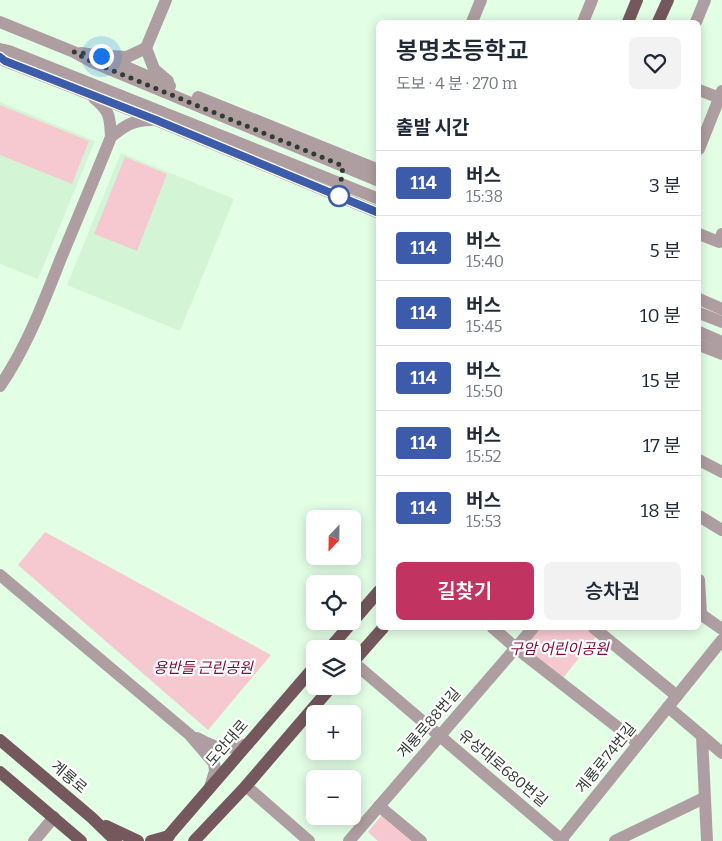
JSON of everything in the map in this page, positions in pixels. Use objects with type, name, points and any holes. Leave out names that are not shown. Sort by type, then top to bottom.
[{"type":"main road","points":[[629,20],[637,0]]},
{"type":"main road","points":[[659,20],[668,0]]},
{"type":"main road","points":[[338,640],[376,595]]},
{"type":"main road","points":[[361,654],[381,630]]},
{"type":"main road","name":"도안대로","points":[[166,838],[306,676]]},
{"type":"main road","points":[[194,841],[246,786],[324,695]]},
{"type":"main road","name":"계룡로","points":[[0,740],[91,817],[116,841]]},
{"type":"main road","points":[[0,772],[80,840]]},
{"type":"main road","points":[[91,817],[117,832],[138,841]]},
{"type":"main road","points":[[150,841],[166,838]]},
{"type":"street","points":[[74,52],[127,57],[146,48],[166,0]]},
{"type":"street","points":[[473,20],[481,0]]},
{"type":"street","points":[[584,20],[592,0]]},
{"type":"street","points":[[697,20],[705,0]]},
{"type":"street","points":[[0,22],[376,180]]},
{"type":"street","points":[[146,48],[154,68],[176,88]]},
{"type":"street","points":[[0,49],[376,198]]},
{"type":"street","points":[[101,56],[376,169]]},
{"type":"street","points":[[0,57],[5,61],[156,120],[376,212]]},
{"type":"street","points":[[701,91],[721,96],[701,144]]},
{"type":"street","points":[[0,386],[30,333],[111,136],[110,119],[104,106],[90,95]]},
{"type":"street","points":[[111,136],[126,125],[139,120],[156,120]]},
{"type":"street","points":[[701,234],[720,238]]},
{"type":"street","points":[[701,300],[722,309]]},
{"type":"street","points":[[701,313],[722,322]]},
{"type":"street","points":[[701,333],[722,342]]},
{"type":"street","points":[[701,346],[722,354]]},
{"type":"street","points":[[701,461],[722,472]]},
{"type":"street","points":[[701,517],[722,530]]},
{"type":"street","points":[[0,575],[190,735],[214,763],[215,771],[210,787]]},
{"type":"street","points":[[701,615],[722,629]]},
{"type":"street","points":[[495,630],[638,744]]},
{"type":"street","name":"계룡로88번길","points":[[349,841],[531,630]]},
{"type":"street","points":[[596,630],[677,696]]},
{"type":"street","name":"계룡로74번길","points":[[561,840],[722,640]]},
{"type":"street","name":"유성대로680번길","points":[[361,670],[561,840]]},
{"type":"street","points":[[668,707],[722,753]]},
{"type":"street","points":[[190,735],[211,746],[225,749],[248,744]]},
{"type":"street","points":[[702,736],[707,841]]},
{"type":"street","points":[[246,786],[309,841]]},
{"type":"street","points":[[615,841],[704,798]]},
{"type":"street","points":[[379,806],[421,841]]},
{"type":"street","points":[[34,841],[54,817]]},
{"type":"shaded area","points":[[0,102],[95,141],[38,279],[0,264]]},
{"type":"shaded area","points":[[121,153],[234,199],[180,331],[67,285]]},
{"type":"green space","points":[[0,105],[89,141],[72,184],[0,155]]},
{"type":"green space","points":[[125,157],[167,174],[137,251],[94,234]]},
{"type":"green space","name":"용반들 근린공원","points":[[45,532],[271,655],[208,730],[18,565]]},
{"type":"green space","name":"구암 어린이공원","points":[[538,630],[591,630],[597,635],[563,678],[529,651],[529,640]]},
{"type":"green space","points":[[388,815],[418,841],[378,841],[368,832],[381,816]]},
{"type":"bus line","name":"114","points":[[0,57],[5,61],[156,120],[376,212]]},
{"type":"route","points":[[101,56],[74,52],[92,62],[343,166],[339,196]]}]
